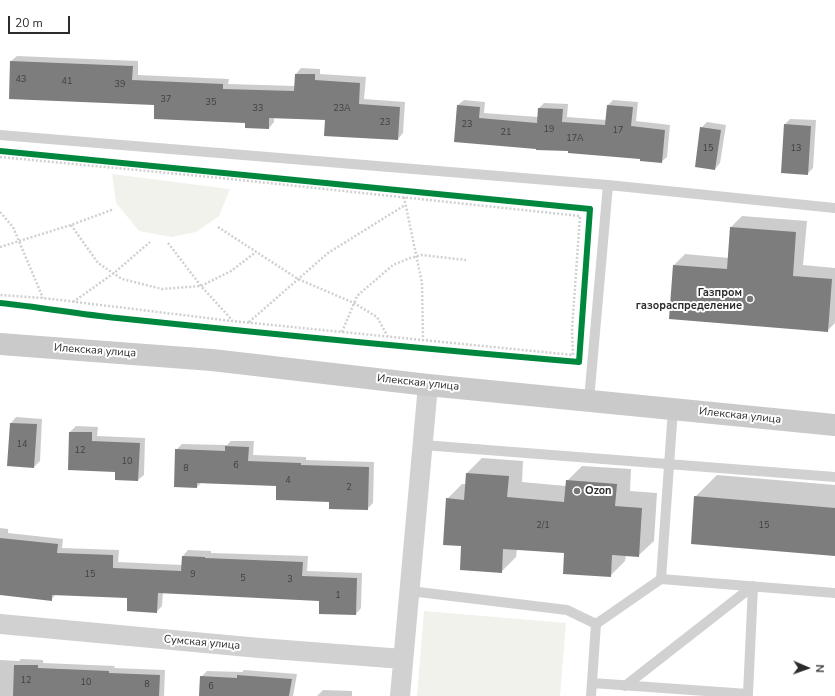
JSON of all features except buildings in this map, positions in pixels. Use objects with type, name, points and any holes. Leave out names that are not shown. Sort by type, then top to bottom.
[{"type":"street","name":"Илекская улица","points":[[0,344],[212,360],[428,385],[835,425]]},
{"type":"street","points":[[400,696],[428,385]]},
{"type":"street","name":"Сумская улица","points":[[0,624],[403,660]]},
{"type":"lane","points":[[0,135],[608,185],[835,208]]},
{"type":"lane","points":[[589,400],[608,185]]},
{"type":"lane","points":[[661,579],[673,409]]},
{"type":"lane","points":[[423,444],[670,465],[835,477]]},
{"type":"lane","points":[[596,624],[661,579],[835,593]]},
{"type":"lane","points":[[625,686],[753,586]]},
{"type":"lane","points":[[592,683],[748,695],[753,586]]},
{"type":"lane","points":[[410,591],[567,610],[596,624]]},
{"type":"lane","points":[[591,696],[596,624]]},
{"type":"path","points":[[0,151],[409,191]]},
{"type":"path","points":[[0,157],[580,216],[572,330],[573,355],[232,321],[43,298],[0,295]]},
{"type":"path","points":[[404,197],[422,283],[424,340]]},
{"type":"path","points":[[250,322],[328,254],[405,205]]},
{"type":"path","points":[[0,248],[71,225],[114,209]]},
{"type":"path","points":[[0,212],[13,227],[43,298]]},
{"type":"path","points":[[71,225],[98,263],[122,279],[162,290],[201,286],[230,272],[256,252]]},
{"type":"path","points":[[218,227],[298,279],[354,303],[377,317],[388,337]]},
{"type":"path","points":[[73,302],[114,273],[150,242]]},
{"type":"path","points":[[168,243],[201,286],[232,321]]},
{"type":"path","points":[[342,332],[357,296],[376,278],[393,265],[422,255],[466,260]]},
{"type":"path","points":[[532,358],[579,362]]},
{"type":"shaded area","points":[[112,174],[230,189],[219,216],[196,232],[172,237],[139,231],[116,203]]},
{"type":"shaded area","points":[[424,611],[566,623],[560,696],[417,696]]},
{"type":"cycle path","points":[[0,151],[590,209],[579,362],[406,347],[175,324],[0,303]]},
{"type":"place","name":"Газпром газораспределение","points":[[750,299]]},
{"type":"place","name":"Ozon","points":[[577,491]]}]
